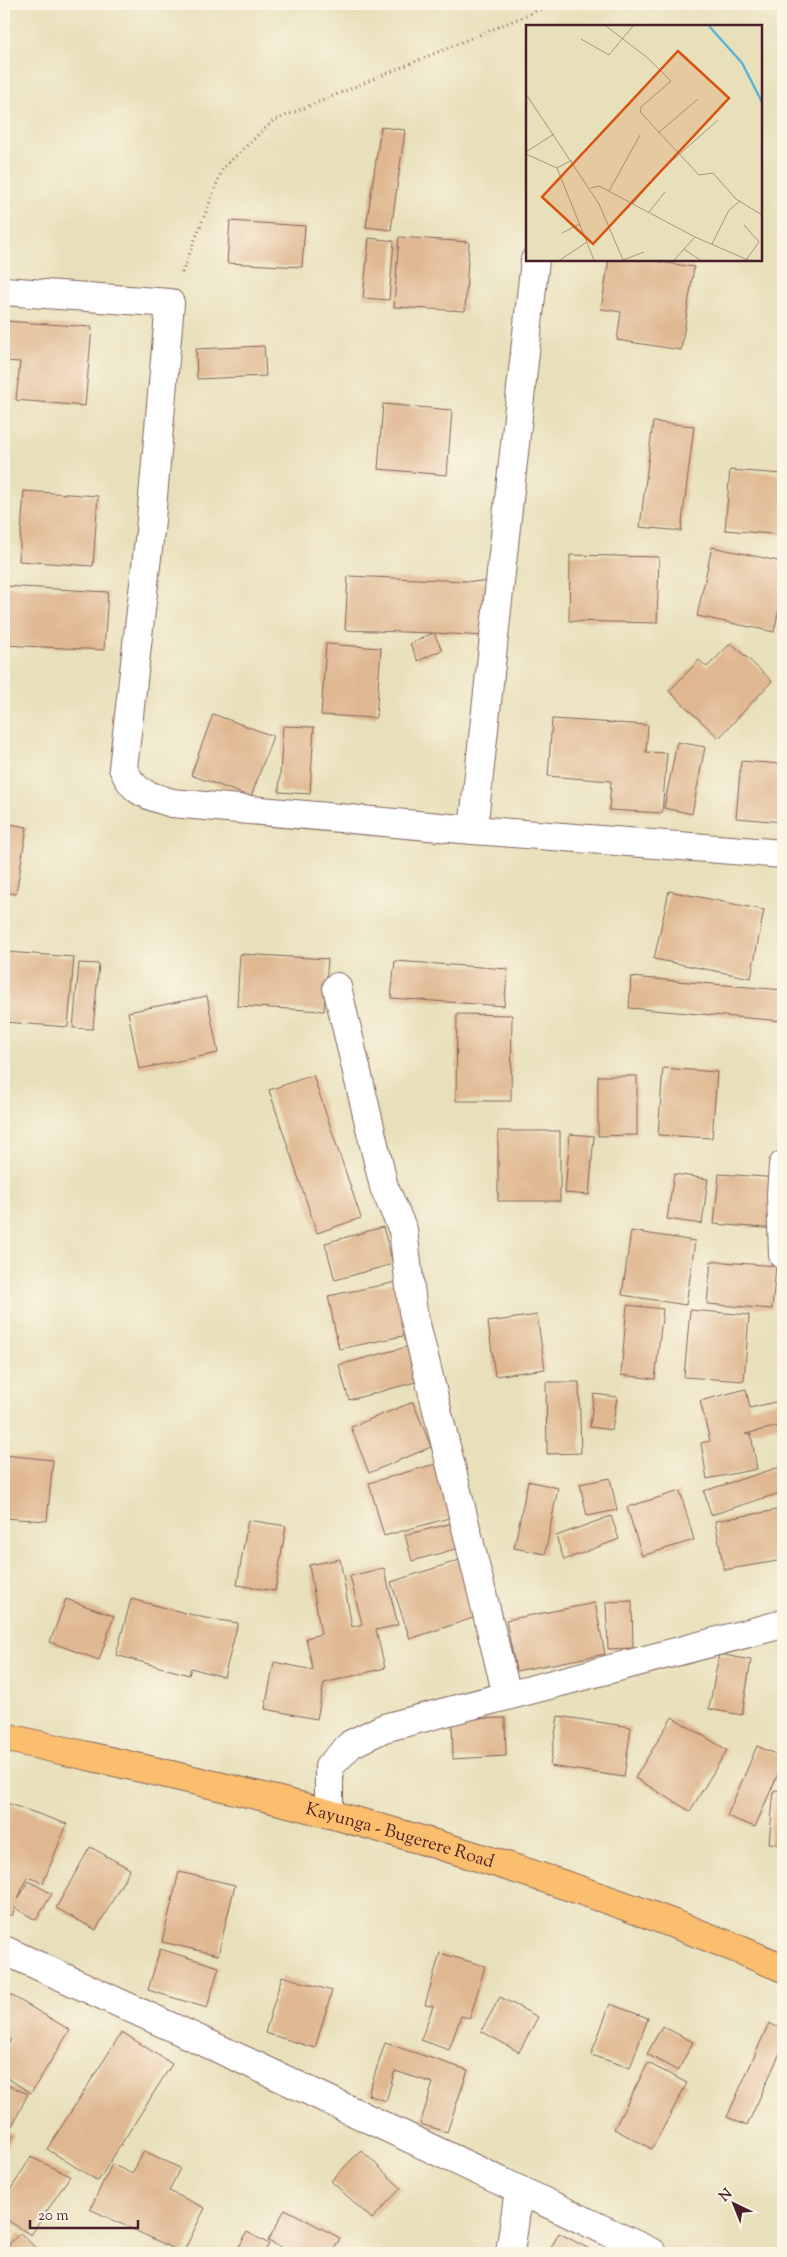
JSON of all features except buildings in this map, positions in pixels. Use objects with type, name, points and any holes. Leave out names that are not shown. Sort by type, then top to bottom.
[{"type":"main road","name":"Kayunga - Bugerere Road","points":[[4,1737],[329,1814],[533,1873],[734,1947],[783,1968]]},
{"type":"street","points":[[473,830],[535,261]]},
{"type":"street","points":[[4,291],[170,303],[150,531],[123,768],[128,780],[140,793],[172,804],[783,854]]},
{"type":"street","points":[[337,987],[384,1187],[403,1230],[413,1312],[507,1695]]},
{"type":"street","points":[[783,1165],[781,1195],[783,1255]]},
{"type":"street","points":[[329,1814],[329,1767],[351,1744],[384,1728],[783,1624]]},
{"type":"street","points":[[4,1950],[653,2253]]},
{"type":"street","points":[[510,2253],[519,2190]]},
{"type":"path","points":[[170,303],[223,168],[273,121],[541,9],[541,4]]}]
